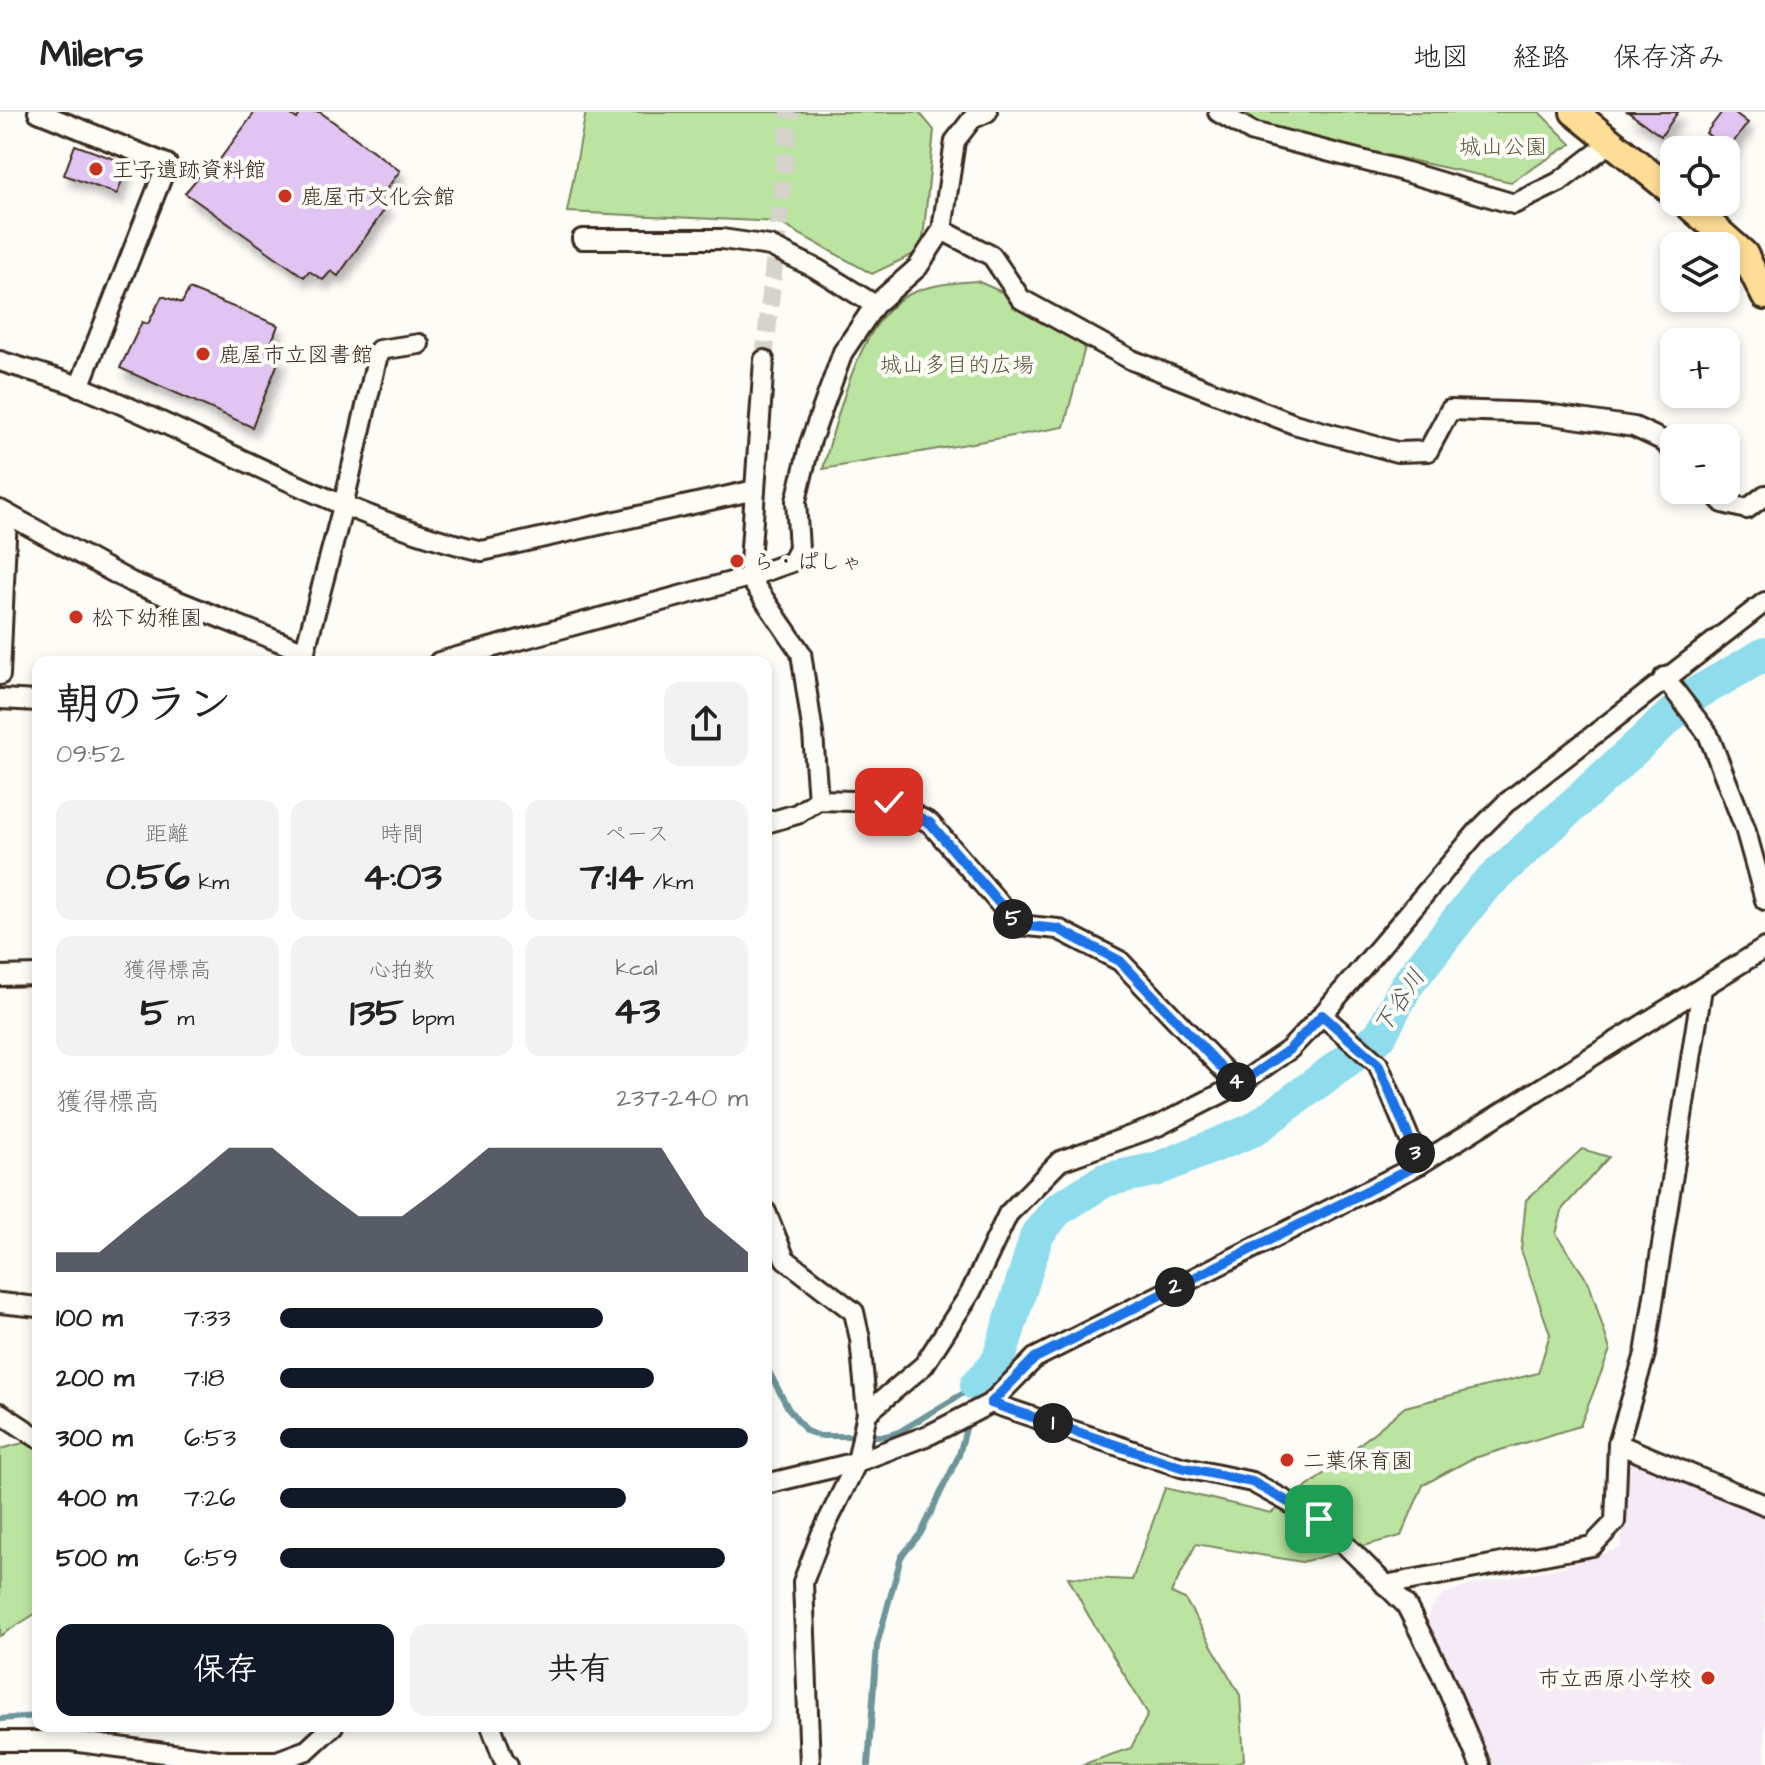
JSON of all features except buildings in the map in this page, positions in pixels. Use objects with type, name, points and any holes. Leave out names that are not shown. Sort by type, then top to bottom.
[{"type":"highway","points":[[1574,112],[1660,182]]},
{"type":"highway","points":[[1701,216],[1744,254],[1765,296]]},
{"type":"street","points":[[38,112],[167,164],[79,387]]},
{"type":"street","points":[[461,656],[749,577],[792,562],[799,549],[796,501],[810,443],[843,352],[875,305],[918,267],[942,230],[955,141],[972,119],[987,112]]},
{"type":"street","points":[[1218,112],[1253,132],[1514,204],[1559,182],[1611,142]]},
{"type":"street","points":[[942,230],[992,256],[1021,299],[1132,360],[1294,424],[1397,452],[1428,451],[1450,410],[1540,413],[1634,427],[1660,439]]},
{"type":"street","points":[[582,239],[722,239],[770,246],[817,269],[875,305]]},
{"type":"street","points":[[304,656],[379,350],[419,344]]},
{"type":"street","points":[[764,360],[749,577],[801,653],[813,734],[818,800]]},
{"type":"street","points":[[0,361],[79,387],[343,506],[448,543],[482,551],[755,490]]},
{"type":"street","points":[[1727,504],[1747,509],[1765,495]]},
{"type":"street","points":[[0,675],[4,512],[131,582],[302,656]]},
{"type":"street","points":[[867,1413],[924,1365],[971,1292],[1008,1214],[1060,1161],[1158,1126],[1238,1085],[1290,1049],[1479,830],[1506,803],[1664,677],[1765,602]]},
{"type":"street","points":[[1664,677],[1708,734],[1745,828],[1765,900]]},
{"type":"street","points":[[0,699],[32,701]]},
{"type":"street","points":[[772,821],[797,814],[818,800],[889,802],[930,823],[1018,925],[1058,929],[1120,961],[1238,1085]]},
{"type":"street","points":[[772,1483],[857,1462],[931,1434],[991,1403],[1035,1358],[1420,1164],[1765,948]]},
{"type":"street","points":[[0,976],[32,975]]},
{"type":"street","points":[[1385,1585],[1592,1546],[1615,1522],[1618,1444],[1645,1354],[1702,988]]},
{"type":"street","points":[[1322,1015],[1378,1064],[1420,1164]]},
{"type":"street","points":[[772,1227],[785,1259],[854,1312],[860,1339],[867,1413],[857,1462],[821,1535],[803,1582],[810,1765]]},
{"type":"street","points":[[0,1303],[32,1306]]},
{"type":"street","points":[[991,1403],[1181,1467],[1252,1482],[1319,1519],[1406,1605],[1441,1673],[1480,1765]]},
{"type":"street","points":[[0,1413],[32,1434]]},
{"type":"street","points":[[1618,1444],[1765,1505]]},
{"type":"street","points":[[0,1741],[71,1741],[227,1761],[277,1761],[307,1750],[328,1732]]},
{"type":"street","points":[[493,1732],[508,1765]]},
{"type":"shaded area","points":[[1628,1458],[1765,1517],[1765,1765],[1490,1765],[1485,1746],[1428,1623],[1429,1611],[1443,1595],[1471,1585],[1558,1568],[1621,1548]]},
{"type":"green space","points":[[586,112],[919,112],[934,130],[922,250],[872,274],[778,222],[567,212]]},
{"type":"green space","name":"城山公園","points":[[1246,112],[1539,112],[1571,144],[1511,182],[1256,122]]},
{"type":"green space","name":"城山多目的広場","points":[[977,281],[1004,293],[1085,347],[1064,427],[823,469],[843,398],[877,324],[892,306],[910,294],[934,286]]},
{"type":"green space","points":[[1582,1149],[1609,1157],[1563,1208],[1556,1234],[1589,1283],[1610,1350],[1580,1426],[1471,1459],[1423,1485],[1401,1536],[1302,1562],[1196,1544],[1171,1593],[1185,1599],[1240,1695],[1244,1760],[1232,1765],[1081,1765],[1131,1748],[1148,1714],[1068,1577],[1132,1580],[1165,1488],[1271,1513],[1405,1407],[1538,1373],[1550,1334],[1521,1250],[1526,1200]]},
{"type":"green space","points":[[32,1441],[32,1616],[0,1636],[0,1449]]},
{"type":"waterway","name":"下谷川","points":[[977,1385],[998,1362],[1037,1235],[1057,1210],[1105,1180],[1157,1169],[1253,1130],[1380,1036],[1406,986],[1483,888],[1692,696],[1765,654]]},
{"type":"waterway","points":[[772,1377],[788,1408],[806,1431],[820,1436],[886,1436],[897,1433],[977,1385]]},
{"type":"waterway","points":[[970,1410],[977,1385]]},
{"type":"waterway","points":[[868,1765],[877,1645],[901,1557],[921,1533],[959,1455],[968,1421]]},
{"type":"waterway","points":[[0,1719],[32,1716]]},
{"type":"tunnel","points":[[764,360],[790,112]]},
{"type":"place","name":"王子遺跡資料館","points":[[96,169]]},
{"type":"place","name":"鹿屋市文化会館","points":[[285,196]]},
{"type":"place","name":"鹿屋市立図書館","points":[[203,354]]},
{"type":"place","name":"ら・ぱしゃ","points":[[737,561]]},
{"type":"place","name":"松下幼稚園","points":[[76,617]]},
{"type":"place","name":"二葉保育園","points":[[1287,1460]]},
{"type":"place","name":"市立西原小学校","points":[[1708,1678]]},
{"type":"route","points":[[889,802],[930,823],[1018,925],[1058,929],[1120,961],[1238,1085],[1290,1049],[1322,1015],[1378,1064],[1420,1164],[1035,1358],[991,1403],[1181,1467],[1252,1482],[1319,1519]]}]
